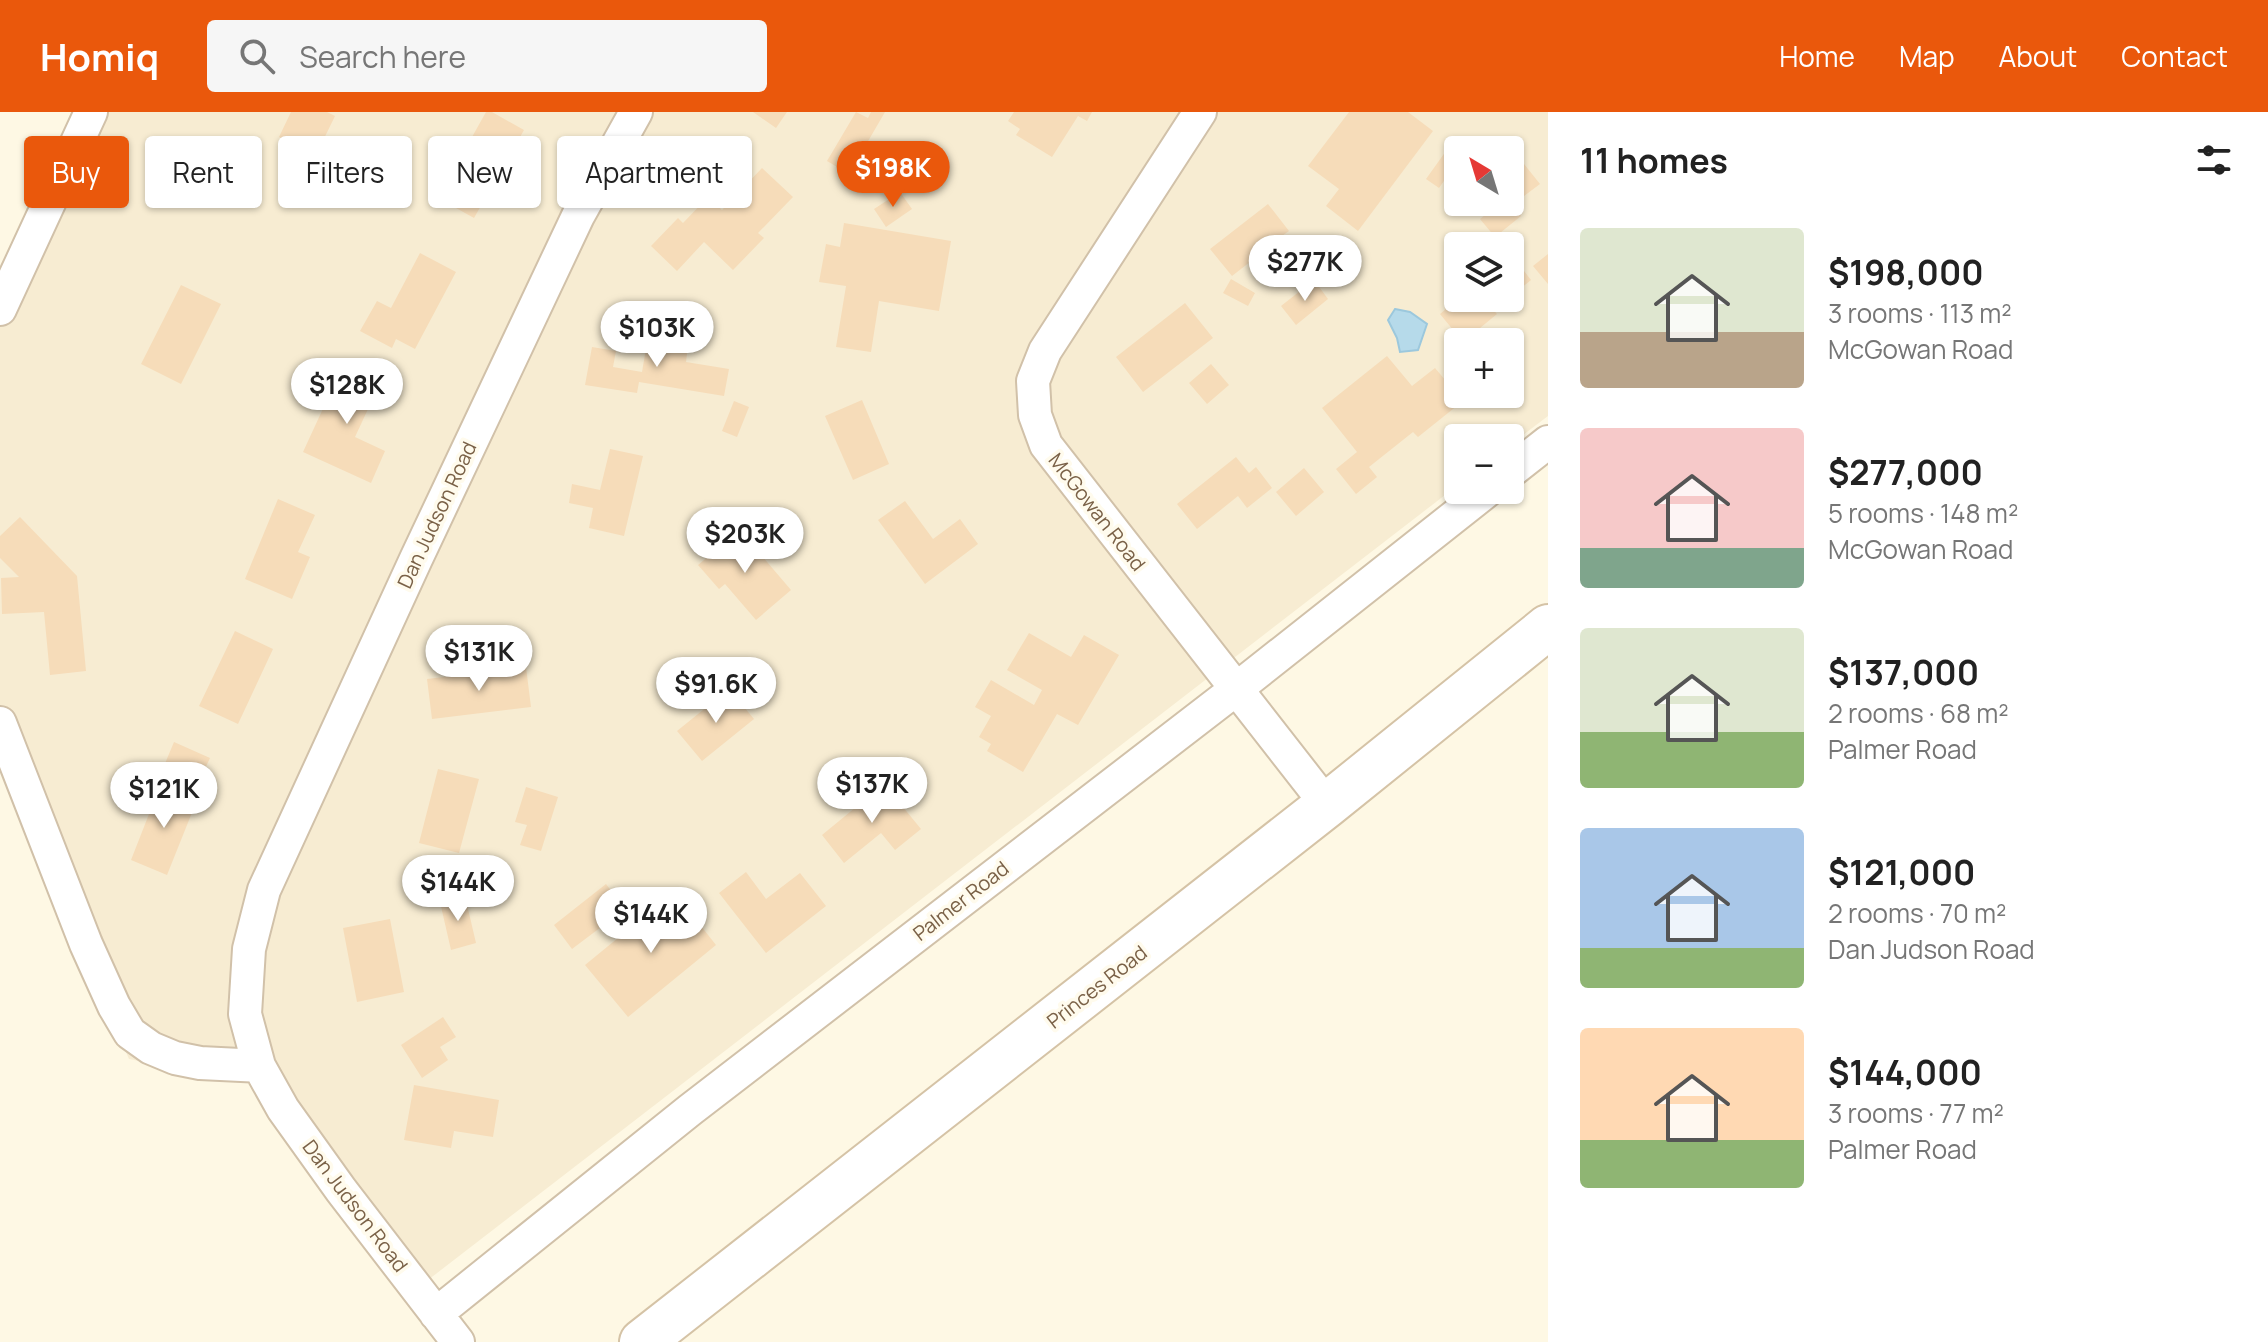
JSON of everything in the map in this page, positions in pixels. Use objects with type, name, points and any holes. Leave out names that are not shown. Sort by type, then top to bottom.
[{"type":"main road","name":"Princes Road","points":[[642,1342],[1327,805],[1544,639]]},
{"type":"street","points":[[0,309],[91,112]]},
{"type":"street","name":"Dan Judson Road","points":[[458,1342],[341,1190],[283,1109],[259,1066],[245,1014],[249,949],[264,890],[578,216],[636,112]]},
{"type":"street","name":"McGowan Road","points":[[1200,112],[1045,351],[1033,381],[1035,415],[1046,445],[1327,805]]},
{"type":"street","points":[[1524,461],[1548,442]]},
{"type":"street","name":"Palmer Road","points":[[436,1314],[690,1110],[1235,690],[1470,504]]},
{"type":"street","points":[[0,723],[86,944],[130,1033],[151,1048],[175,1058],[200,1063],[259,1066]]},
{"type":"shaded area","points":[[78,112],[1548,112],[1548,416],[1524,434],[1524,424],[1444,424],[1444,496],[406,1297],[257,1084],[129,1059],[0,758],[0,276],[32,208],[129,208],[129,136],[67,136]]},
{"type":"water","points":[[1395,309],[1410,312],[1427,324],[1418,350],[1400,352],[1388,320]]},
{"type":"building","points":[[291,112],[327,112],[335,116],[325,136],[279,136]]},
{"type":"building","points":[[486,112],[492,112],[524,130],[521,136],[473,136]]},
{"type":"building","points":[[753,112],[787,112],[776,128]]},
{"type":"building","points":[[856,112],[868,118],[871,112],[885,112],[849,174],[827,161]]},
{"type":"building","points":[[1014,112],[1092,112],[1087,121],[1078,116],[1052,157],[1016,135],[1020,129],[1008,121]]},
{"type":"building","points":[[1349,112],[1408,112],[1433,131],[1358,231],[1326,206],[1339,189],[1308,166]]},
{"type":"building","points":[[1444,154],[1444,181],[1439,188],[1426,179]]},
{"type":"building","points":[[1524,164],[1540,184],[1524,196]]},
{"type":"building","points":[[762,168],[793,197],[758,233],[764,238],[733,270],[704,242],[677,271],[651,246],[678,218],[683,223],[697,208],[752,208],[752,178]]},
{"type":"building","points":[[900,192],[912,209],[886,227],[874,209]]},
{"type":"building","points":[[1268,204],[1289,231],[1279,238],[1291,254],[1267,274],[1255,258],[1232,276],[1210,249]]},
{"type":"building","points":[[456,208],[480,208],[474,218]]},
{"type":"building","points":[[1484,216],[1521,216],[1501,232],[1491,232],[1480,219]]},
{"type":"building","points":[[844,223],[951,241],[939,311],[879,301],[871,352],[836,347],[846,286],[819,282],[826,244],[840,247]]},
{"type":"building","points":[[420,253],[456,272],[415,349],[396,339],[392,348],[360,331],[377,301],[391,308]]},
{"type":"building","points":[[1548,254],[1548,284],[1533,266]]},
{"type":"building","points":[[1524,271],[1531,280],[1524,286]]},
{"type":"building","points":[[1231,279],[1255,293],[1248,306],[1223,293]]},
{"type":"building","points":[[1314,280],[1328,299],[1296,325],[1281,306]]},
{"type":"building","points":[[181,285],[221,304],[181,384],[141,364]]},
{"type":"building","points":[[1185,303],[1213,338],[1143,392],[1116,357]]},
{"type":"building","points":[[1444,311],[1497,314],[1480,328],[1452,328],[1440,314]]},
{"type":"building","points":[[649,331],[689,338],[686,362],[729,369],[724,396],[639,382],[637,393],[585,385],[592,347],[616,351],[613,367],[642,372]]},
{"type":"building","points":[[1387,356],[1412,386],[1435,368],[1444,379],[1444,408],[1454,408],[1418,437],[1413,432],[1369,467],[1377,477],[1356,494],[1336,469],[1357,452],[1322,408]]},
{"type":"building","points":[[344,363],[382,379],[355,437],[385,451],[371,483],[303,452]]},
{"type":"building","points":[[1211,364],[1229,385],[1207,404],[1189,383]]},
{"type":"building","points":[[862,400],[889,464],[853,480],[825,416]]},
{"type":"building","points":[[734,401],[749,407],[737,437],[722,431]]},
{"type":"building","points":[[610,449],[643,456],[624,536],[589,528],[593,508],[569,503],[572,484],[600,490]]},
{"type":"building","points":[[1236,457],[1249,473],[1256,467],[1272,488],[1247,508],[1238,496],[1197,529],[1177,504]]},
{"type":"building","points":[[1304,468],[1324,492],[1296,516],[1276,492]]},
{"type":"building","points":[[278,499],[315,515],[298,552],[310,557],[292,599],[245,579]]},
{"type":"building","points":[[905,501],[933,539],[960,519],[978,544],[925,584],[878,520]]},
{"type":"building","points":[[20,517],[77,576],[86,671],[50,675],[44,612],[2,614],[1,578],[19,577],[0,558],[0,536]]},
{"type":"building","points":[[740,530],[791,590],[756,620],[725,584],[719,589],[698,565]]},
{"type":"building","points":[[235,631],[273,649],[238,724],[199,706]]},
{"type":"building","points":[[1029,633],[1071,657],[1084,635],[1119,655],[1078,725],[1057,714],[1023,772],[987,751],[991,744],[979,737],[991,716],[975,707],[991,680],[1034,705],[1042,690],[1007,670]]},
{"type":"building","points":[[526,667],[531,707],[432,719],[427,679]]},
{"type":"building","points":[[729,689],[754,719],[702,761],[677,731]]},
{"type":"building","points":[[174,742],[210,758],[196,788],[161,773]]},
{"type":"building","points":[[438,769],[479,779],[459,853],[419,843]]},
{"type":"building","points":[[884,784],[921,829],[895,850],[881,833],[844,863],[822,835]]},
{"type":"building","points":[[160,786],[197,800],[167,875],[131,860]]},
{"type":"building","points":[[526,787],[558,797],[541,851],[520,845],[527,825],[515,822]]},
{"type":"building","points":[[746,872],[766,899],[800,873],[826,906],[766,953],[719,893]]},
{"type":"building","points":[[606,884],[625,909],[572,949],[554,925]]},
{"type":"building","points":[[674,892],[716,945],[628,1017],[585,965]]},
{"type":"building","points":[[465,896],[476,943],[451,950],[440,902]]},
{"type":"building","points":[[390,919],[404,992],[357,1002],[343,928]]},
{"type":"building","points":[[443,1017],[456,1037],[440,1047],[448,1060],[422,1078],[401,1045]]},
{"type":"building","points":[[414,1085],[499,1100],[493,1137],[454,1131],[451,1148],[404,1140]]}]
